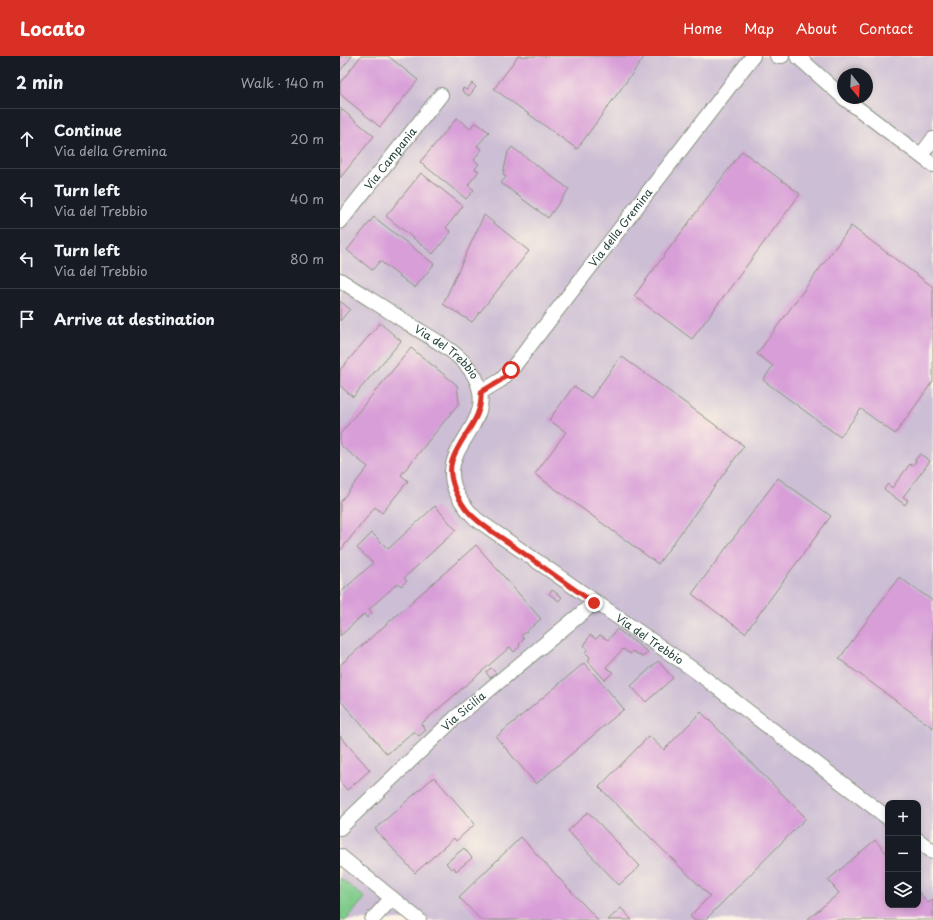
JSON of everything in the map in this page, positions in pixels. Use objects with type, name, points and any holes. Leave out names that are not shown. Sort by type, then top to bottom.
[{"type":"street","name":"Via della Gremina","points":[[481,392],[501,380],[511,370],[753,56]]},
{"type":"street","points":[[797,56],[837,92]]},
{"type":"street","name":"Via Campania","points":[[340,222],[441,95]]},
{"type":"street","points":[[852,104],[933,165]]},
{"type":"street","points":[[921,155],[933,139]]},
{"type":"street","name":"Via del Trebbio","points":[[340,280],[445,347],[464,362],[474,376],[481,392],[482,402],[479,413],[452,461],[451,472],[458,497],[476,519],[594,603],[694,670],[885,816]]},
{"type":"street","name":"Via Sicilia","points":[[340,828],[455,718],[594,603]]},
{"type":"street","points":[[921,842],[933,852]]},
{"type":"street","points":[[340,856],[419,920]]},
{"type":"street","points":[[372,920],[392,898]]},
{"type":"shaded area","points":[[340,56],[933,56],[933,920],[340,920]]},
{"type":"green space","points":[[340,878],[365,898],[346,920],[340,920]]},
{"type":"building","points":[[340,56],[352,56],[340,71]]},
{"type":"building","points":[[361,56],[388,56],[418,80],[380,127],[340,94],[340,83]]},
{"type":"building","points":[[518,56],[645,56],[577,149],[494,89]]},
{"type":"building","points":[[472,83],[476,87],[469,96],[462,91],[463,88],[467,90]]},
{"type":"building","points":[[340,108],[374,136],[340,178]]},
{"type":"building","points":[[457,118],[470,129],[475,122],[489,132],[477,146],[482,149],[474,160],[479,164],[475,169],[479,171],[468,185],[474,190],[466,199],[420,162]]},
{"type":"building","points":[[512,147],[569,189],[548,218],[501,183],[506,177],[503,174],[508,152]]},
{"type":"building","points":[[742,151],[800,194],[692,339],[634,296]]},
{"type":"building","points":[[421,173],[463,206],[446,228],[451,232],[433,254],[386,216]]},
{"type":"building","points":[[484,215],[529,251],[472,322],[443,304]]},
{"type":"building","points":[[374,217],[434,264],[415,288],[380,261],[372,270],[347,250]]},
{"type":"building","points":[[851,226],[933,287],[933,381],[895,434],[861,409],[840,437],[763,380],[773,366],[757,354]]},
{"type":"building","points":[[340,301],[350,309],[340,321]]},
{"type":"building","points":[[380,323],[401,341],[353,397],[340,386],[340,370]]},
{"type":"building","points":[[411,348],[457,385],[459,403],[401,475],[408,481],[382,513],[375,507],[340,551],[340,502],[368,467],[340,445],[340,434]]},
{"type":"building","points":[[621,356],[744,446],[658,564],[535,474],[566,432],[549,420],[574,386],[591,398]]},
{"type":"building","points":[[920,454],[930,461],[903,497],[908,500],[905,505],[884,489],[888,484],[892,488],[910,464],[912,466]]},
{"type":"building","points":[[778,478],[831,516],[745,633],[692,594]]},
{"type":"building","points":[[435,506],[456,530],[404,578],[407,581],[401,586],[398,583],[369,609],[372,613],[367,618],[364,614],[340,636],[340,593],[373,563],[357,548],[372,533],[388,549]]},
{"type":"building","points":[[476,545],[541,619],[521,636],[524,639],[514,652],[510,647],[421,724],[426,730],[419,736],[414,731],[387,754],[340,700],[340,665]]},
{"type":"building","points":[[899,577],[933,601],[933,728],[839,659]]},
{"type":"building","points":[[552,590],[562,597],[559,601],[549,594]]},
{"type":"building","points":[[617,629],[648,652],[643,657],[632,651],[630,654],[623,649],[606,667],[613,672],[605,680],[588,661],[590,657],[585,652],[588,649],[584,646],[590,635],[596,639],[600,635],[608,640]]},
{"type":"building","points":[[658,661],[673,678],[646,702],[631,686]]},
{"type":"building","points":[[584,663],[624,709],[536,784],[496,737]]},
{"type":"building","points":[[491,668],[496,673],[490,678],[486,672]]},
{"type":"building","points":[[701,712],[806,818],[705,920],[694,920],[690,916],[710,896],[599,787],[649,736],[664,750]]},
{"type":"building","points":[[340,736],[370,770],[347,790],[340,782]]},
{"type":"building","points":[[434,777],[475,824],[456,841],[454,838],[415,873],[375,829]]},
{"type":"building","points":[[588,812],[640,866],[619,885],[568,831]]},
{"type":"building","points":[[521,837],[598,920],[481,920],[459,897]]},
{"type":"building","points":[[875,840],[885,852],[885,908],[921,908],[921,895],[928,903],[933,899],[933,920],[807,920],[839,893],[828,880]]},
{"type":"building","points":[[464,848],[472,858],[456,871],[454,867],[451,869],[446,863]]},
{"type":"building","points":[[621,908],[632,920],[608,920]]},
{"type":"route","points":[[511,370],[501,380],[481,392],[482,402],[479,413],[452,461],[451,472],[458,497],[467,510],[476,519],[594,603]]}]
